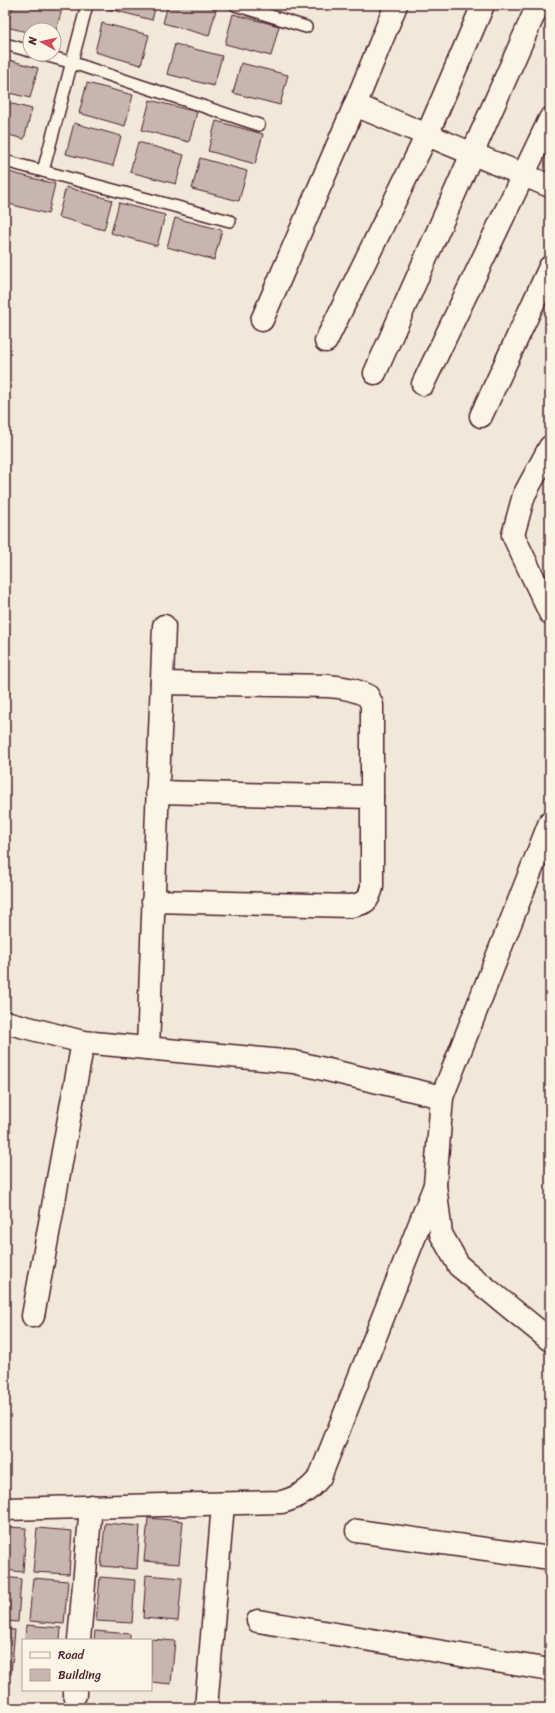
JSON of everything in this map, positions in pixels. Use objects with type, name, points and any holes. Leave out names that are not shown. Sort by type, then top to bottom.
[{"type":"street","points":[[262,320],[356,105],[396,5]]},
{"type":"street","points":[[326,340],[427,135],[483,5]]},
{"type":"street","points":[[375,373],[538,5]]},
{"type":"street","points":[[356,105],[550,186]]},
{"type":"street","points":[[423,384],[550,119]]},
{"type":"street","points":[[481,416],[550,267]]},
{"type":"street","points":[[550,447],[524,495],[513,535],[550,613]]},
{"type":"street","points":[[148,1048],[164,626]]},
{"type":"street","points":[[153,901],[351,906],[363,904],[369,897],[372,887],[372,705],[368,696],[359,691],[328,686],[162,683]]},
{"type":"street","points":[[158,792],[372,797]]},
{"type":"street","points":[[550,822],[442,1097],[435,1185],[440,1234],[459,1266],[550,1340]]},
{"type":"street","points":[[5,1022],[83,1042],[294,1062],[442,1097]]},
{"type":"street","points":[[33,1316],[83,1042]]},
{"type":"street","points":[[5,1509],[282,1502],[297,1497],[311,1488],[320,1477],[435,1185]]},
{"type":"street","points":[[206,1708],[223,1504]]},
{"type":"street","points":[[79,1639],[91,1506]]},
{"type":"street","points":[[357,1531],[550,1558]]},
{"type":"street","points":[[258,1621],[550,1670]]},
{"type":"lane","points":[[43,172],[87,5]]},
{"type":"lane","points":[[235,5],[306,27]]},
{"type":"lane","points":[[5,44],[22,49]]},
{"type":"lane","points":[[62,60],[258,125]]},
{"type":"lane","points":[[5,161],[230,221]]},
{"type":"building","points":[[13,5],[46,5],[62,9],[58,22],[22,22],[22,31],[7,27]]},
{"type":"building","points":[[106,5],[156,5],[152,20],[105,8]]},
{"type":"building","points":[[168,5],[217,6],[209,36],[163,23]]},
{"type":"building","points":[[233,14],[279,26],[271,56],[225,44]]},
{"type":"building","points":[[102,23],[149,35],[141,65],[95,52]]},
{"type":"building","points":[[175,44],[222,56],[214,86],[167,74]]},
{"type":"building","points":[[5,59],[38,68],[30,98],[5,92]]},
{"type":"building","points":[[241,63],[288,75],[280,105],[233,93]]},
{"type":"building","points":[[87,83],[133,95],[125,126],[79,113]]},
{"type":"building","points":[[150,100],[197,112],[189,142],[142,130]]},
{"type":"building","points":[[5,102],[32,109],[24,139],[5,134]]},
{"type":"building","points":[[216,121],[263,134],[255,164],[208,151]]},
{"type":"building","points":[[74,123],[121,136],[113,166],[66,154]]},
{"type":"building","points":[[138,142],[184,155],[176,184],[130,172]]},
{"type":"building","points":[[200,158],[247,171],[239,201],[192,189]]},
{"type":"building","points":[[9,172],[55,184],[48,214],[5,203],[5,186]]},
{"type":"building","points":[[66,187],[112,200],[104,230],[58,217]]},
{"type":"building","points":[[119,203],[165,215],[157,246],[111,233]]},
{"type":"building","points":[[175,218],[222,230],[214,260],[167,247]]},
{"type":"building","points":[[148,1518],[183,1521],[179,1564],[144,1561]]},
{"type":"building","points":[[105,1523],[140,1526],[137,1569],[101,1566]]},
{"type":"building","points":[[5,1527],[26,1528],[23,1572],[5,1570]]},
{"type":"building","points":[[37,1528],[72,1531],[69,1574],[33,1572]]},
{"type":"building","points":[[146,1575],[182,1578],[178,1621],[143,1618]]},
{"type":"building","points":[[5,1577],[21,1579],[18,1622],[5,1621]]},
{"type":"building","points":[[100,1577],[135,1580],[132,1623],[96,1621]]},
{"type":"building","points":[[33,1578],[68,1581],[64,1624],[29,1621]]},
{"type":"building","points":[[26,1625],[61,1628],[60,1639],[25,1639]]},
{"type":"building","points":[[5,1629],[15,1630],[11,1674],[5,1673]]},
{"type":"building","points":[[95,1631],[130,1634],[130,1639],[94,1639]]},
{"type":"building","points":[[152,1639],[175,1641],[171,1684],[152,1682]]}]
